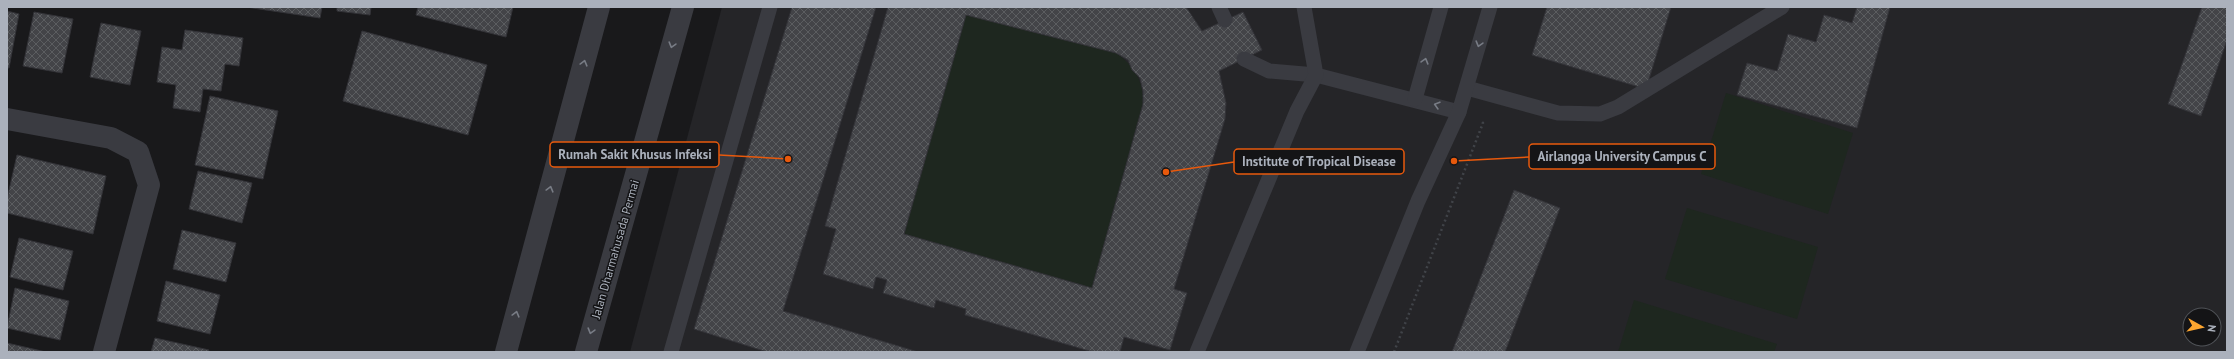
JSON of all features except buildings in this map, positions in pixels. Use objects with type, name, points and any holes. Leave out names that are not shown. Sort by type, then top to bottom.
[{"type":"street","points":[[506,352],[599,7]]},
{"type":"street","name":"Jalan Dharmahusada Permai","points":[[586,352],[682,7]]},
{"type":"street","points":[[7,119],[111,138],[138,152],[149,185],[104,352]]},
{"type":"lane","points":[[671,352],[770,7]]},
{"type":"lane","points":[[1197,352],[1297,111],[1316,75],[1304,7]]},
{"type":"lane","points":[[1415,98],[1441,7]]},
{"type":"lane","points":[[1357,352],[1418,201],[1459,112],[1490,7]]},
{"type":"lane","points":[[1467,88],[1558,113],[1575,115],[1600,114],[1618,107],[1782,7]]},
{"type":"lane","points":[[1244,59],[1270,71],[1316,75],[1415,98],[1459,112]]},
{"type":"path","points":[[1394,352],[1484,123],[1459,112]]},
{"type":"shaded area","points":[[722,7],[2227,7],[2227,352],[630,352]]},
{"type":"shaded area","points":[[966,15],[1116,53],[1128,63],[1140,81],[1143,104],[1092,288],[904,234]]},
{"type":"shaded area","points":[[1726,93],[1853,133],[1828,214],[1701,174]]},
{"type":"shaded area","points":[[1687,208],[1818,247],[1797,319],[1665,279]]},
{"type":"shaded area","points":[[1634,300],[1777,344],[1774,352],[1618,352]]},
{"type":"place","name":"Rumah Sakit Khusus Infeksi","points":[[788,159]]},
{"type":"place","name":"Airlangga University Campus C","points":[[1454,161]]},
{"type":"place","name":"Institute of Tropical Disease","points":[[1166,172]]}]
